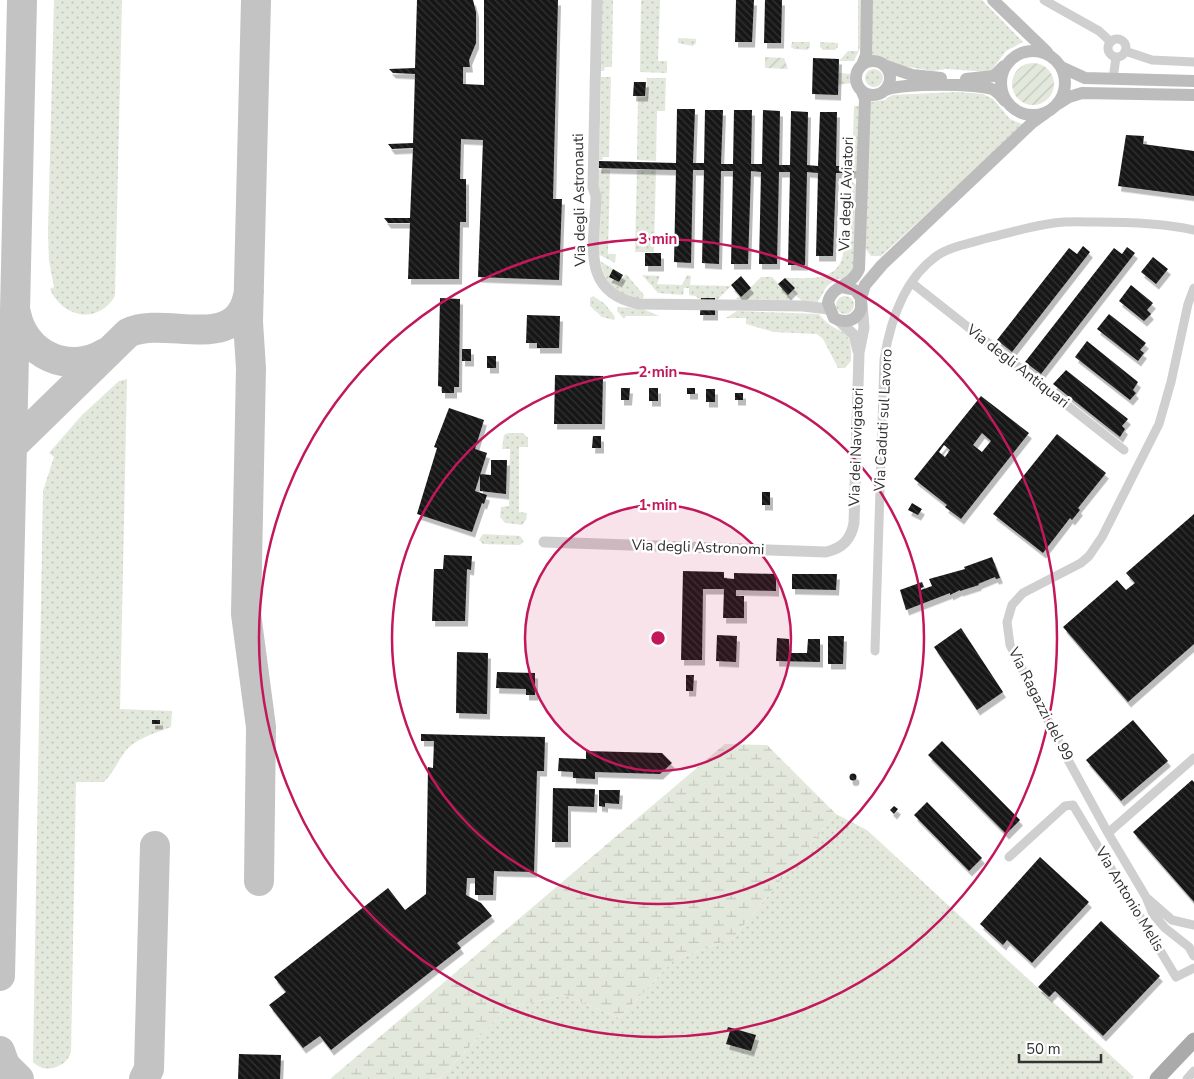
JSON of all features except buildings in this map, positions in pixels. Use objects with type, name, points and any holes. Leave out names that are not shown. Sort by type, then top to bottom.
[{"type":"main road","points":[[867,0],[866,55],[856,79],[862,92],[872,96],[892,87],[916,85],[979,87],[994,90],[1008,104],[1022,114],[1039,115],[1051,110],[1060,100],[1066,84],[1058,63],[993,0]]},
{"type":"main road","points":[[862,65],[871,61],[912,75],[971,79],[994,76],[1014,56],[1034,50],[1044,52],[1058,63],[1085,78],[1194,81]]},
{"type":"main road","points":[[1006,64],[1001,74],[1000,84],[1008,104]]},
{"type":"main road","points":[[886,66],[890,81],[886,90]]},
{"type":"main road","name":"Via degli Aviatori","points":[[841,288],[852,280],[860,263],[865,99],[862,92]]},
{"type":"main road","points":[[862,301],[855,290],[841,288],[835,290],[828,298],[828,309],[838,320],[846,321],[856,318],[861,309],[865,285],[882,265],[1017,137],[1069,96],[1082,93],[1194,95]]},
{"type":"main road","points":[[1157,1079],[1194,1040]]},
{"type":"street","name":"Via degli Astronauti","points":[[597,0],[593,187],[596,196],[595,271],[602,285],[618,297],[639,304],[803,306],[828,309]]},
{"type":"street","points":[[1044,0],[1099,31],[1111,42]]},
{"type":"street","points":[[1116,40],[1122,41],[1125,45],[1125,51],[1122,56],[1116,57],[1110,53],[1111,42],[1116,40]]},
{"type":"street","points":[[1125,51],[1152,60],[1194,62]]},
{"type":"street","points":[[1113,79],[1116,57]]},
{"type":"street","name":"Via Caduti sul Lavoro","points":[[874,651],[884,360],[891,327],[912,283],[930,262],[946,251],[1028,228],[1057,222],[1155,224],[1194,230]]},
{"type":"street","name":"Via degli Antiquari","points":[[912,283],[1124,450]]},
{"type":"street","name":"Via Ragazzi del 99","points":[[1194,288],[1188,304],[1171,382],[1159,424],[1102,537],[1081,563],[1023,593],[1012,605],[1007,622],[1010,645],[1108,833],[1158,921],[1189,947],[1194,956]]},
{"type":"street","name":"Via dei Navigatori","points":[[849,539],[854,523],[859,353],[864,328],[862,301]]},
{"type":"street","name":"Via dei Navigatori","points":[[838,320],[854,335],[859,353]]},
{"type":"street","name":"Via degli Astronomi","points":[[544,542],[826,552],[839,548],[849,539]]},
{"type":"street","points":[[1108,833],[1194,758]]},
{"type":"street","name":"Via Antonio Melis","points":[[1009,857],[1065,806],[1073,805],[1176,977],[1194,968]]},
{"type":"street","name":"Via Ragazzi del 99","points":[[1146,897],[1172,920],[1194,925]]},
{"type":"street","points":[[1187,1079],[1194,1071]]},
{"type":"green space","points":[[54,0],[122,0],[115,296],[100,311],[90,314],[72,312],[56,299],[50,289],[54,287],[49,261],[48,232]]},
{"type":"green space","points":[[602,0],[613,0],[612,67],[605,67],[604,71],[601,71]]},
{"type":"green space","points":[[641,0],[660,0],[658,61],[667,61],[667,73],[640,72]]},
{"type":"green space","points":[[858,0],[862,0],[860,48],[854,61],[839,61],[848,51],[858,51]]},
{"type":"green space","points":[[871,0],[982,0],[1023,42],[1006,51],[990,72],[946,69],[933,71],[890,64],[870,57]]},
{"type":"green space","points":[[678,38],[696,39],[696,43],[693,46],[678,43]]},
{"type":"green space","points":[[792,42],[810,42],[810,47],[807,50],[794,49],[791,47]]},
{"type":"green space","points":[[820,42],[838,43],[838,47],[835,50],[823,50],[820,47]]},
{"type":"green space","points":[[765,57],[784,58],[788,69],[765,68]]},
{"type":"green space","points":[[1029,63],[1037,63],[1048,69],[1054,84],[1048,99],[1037,105],[1029,105],[1018,99],[1012,88],[1012,80],[1018,69]]},
{"type":"green space","points":[[870,69],[878,69],[883,74],[881,85],[870,87],[865,82],[865,74]]},
{"type":"green space","points":[[838,73],[853,76],[852,83],[838,85]]},
{"type":"green space","points":[[601,77],[611,77],[609,157],[603,157],[602,160],[599,160]]},
{"type":"green space","points":[[647,78],[666,78],[665,111],[657,111],[656,161],[637,160],[638,98],[646,97]]},
{"type":"green space","points":[[957,92],[983,94],[993,99],[1010,119],[1024,125],[881,256],[871,256],[865,248],[870,102],[885,100],[892,95]]},
{"type":"green space","points":[[854,106],[860,106],[859,171],[852,176]]},
{"type":"green space","points":[[598,169],[610,170],[608,254],[616,254],[615,263],[598,254]]},
{"type":"green space","points":[[637,170],[656,170],[654,252],[635,252]]},
{"type":"green space","points":[[852,182],[858,186],[856,262],[848,278],[835,280],[827,286],[816,305],[801,300],[792,291],[795,288],[785,278],[815,278],[831,273],[838,267],[842,259],[844,247],[850,247]]},
{"type":"green space","points":[[600,261],[613,269],[609,277],[619,282],[626,274],[644,295],[643,299],[626,296],[614,289],[606,277]]},
{"type":"green space","points":[[642,275],[660,276],[657,284],[682,285],[687,275],[691,276],[690,285],[731,286],[717,300],[701,298],[701,300],[689,295],[689,288],[684,288],[683,295],[658,293]]},
{"type":"green space","points":[[761,277],[772,277],[793,300],[792,302],[739,301],[736,298],[741,297]]},
{"type":"green space","points":[[593,296],[605,304],[615,317],[614,320],[602,317],[590,306],[590,298]]},
{"type":"green space","points":[[841,296],[849,296],[854,301],[852,312],[841,314],[836,309],[836,301]]},
{"type":"green space","points":[[618,307],[643,309],[659,316],[626,316],[624,319],[617,311]]},
{"type":"green space","points":[[737,311],[819,314],[826,322],[847,336],[850,341],[851,361],[845,368],[838,368],[823,339],[817,334],[774,332],[746,324],[746,318],[726,318]]},
{"type":"green space","points":[[127,379],[120,709],[172,711],[171,727],[145,737],[128,748],[104,782],[76,782],[71,1052],[65,1062],[49,1069],[38,1066],[33,1062],[43,491],[54,457],[49,453],[82,415],[119,381]]},
{"type":"green space","points":[[508,433],[523,433],[528,438],[528,447],[519,447],[519,512],[527,513],[526,520],[522,525],[505,523],[500,517],[501,507],[509,506],[510,449],[502,449],[504,435]]},
{"type":"green space","points":[[483,534],[520,536],[524,541],[520,545],[483,544],[479,540]]},
{"type":"green space","points":[[725,744],[767,745],[836,814],[733,938],[674,960],[619,1018],[564,995],[507,1008],[439,1079],[330,1079]]},
{"type":"green space","points":[[836,814],[867,830],[1134,1077],[1132,1079],[439,1079],[507,1008],[564,995],[619,1018],[674,960],[733,938]]},
{"type":"taxiway","points":[[0,976],[22,0]]},
{"type":"taxiway","points":[[256,0],[248,322],[251,368],[246,614],[261,727],[259,881]]},
{"type":"taxiway","points":[[2,456],[128,333],[144,328],[199,330],[216,328],[231,323],[242,311],[249,291]]},
{"type":"taxiway","points":[[16,313],[21,328],[28,340],[38,350],[50,357],[63,361],[77,362],[105,353]]},
{"type":"taxiway","points":[[144,1079],[149,1069],[155,846]]},
{"type":"taxiway","points":[[0,1051],[5,1065],[19,1079]]}]
